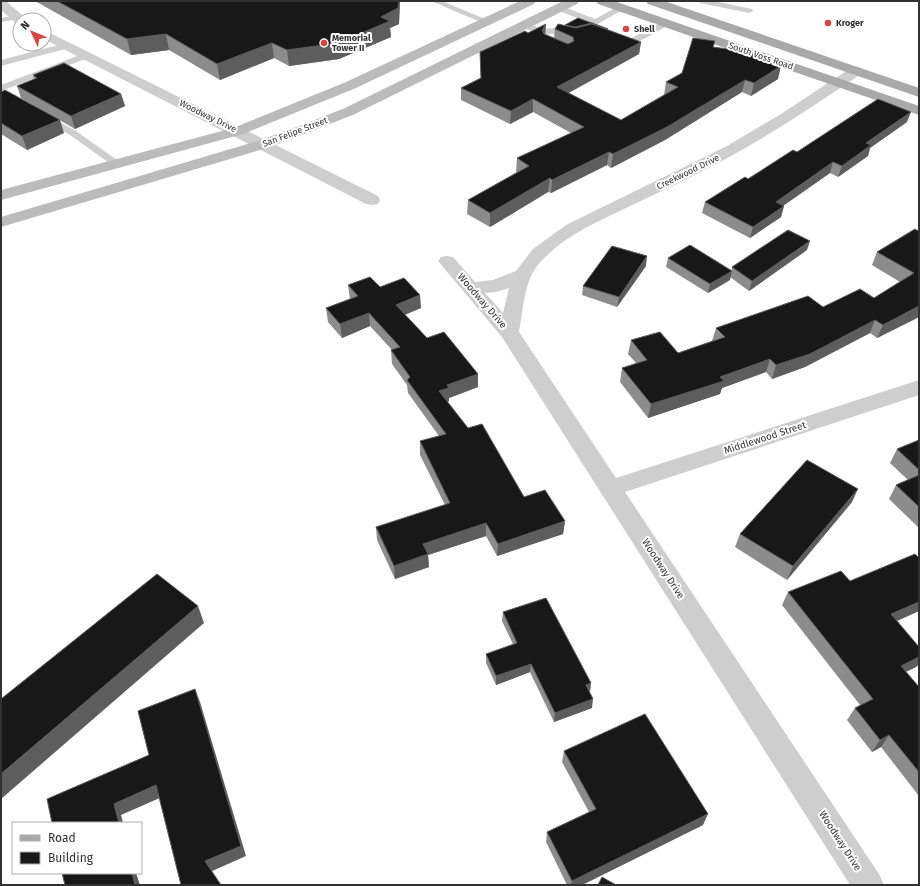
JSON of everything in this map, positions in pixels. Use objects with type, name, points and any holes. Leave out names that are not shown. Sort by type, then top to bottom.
[{"type":"main road","points":[[1,195],[238,131],[351,86],[530,1]]},
{"type":"main road","name":"San Felipe Street","points":[[1,222],[264,144],[350,112],[573,1]]},
{"type":"main road","name":"South Voss Road","points":[[602,1],[919,111]]},
{"type":"main road","name":"South Voss Road","points":[[652,1],[919,93]]},
{"type":"street","points":[[1,4],[12,13]]},
{"type":"street","name":"Woodway Drive","points":[[52,38],[264,144],[372,200]]},
{"type":"street","name":"Creekwood Drive","points":[[509,332],[518,287],[524,274],[529,264],[551,242],[584,222],[715,159],[768,129],[856,71]]},
{"type":"street","name":"Woodway Drive","points":[[447,261],[509,332],[868,885]]},
{"type":"street","points":[[472,288],[496,286],[524,274]]},
{"type":"street","name":"Middlewood Street","points":[[611,488],[919,387]]},
{"type":"lane","points":[[435,1],[486,22]]},
{"type":"lane","points":[[703,1],[749,11]]},
{"type":"lane","points":[[558,8],[596,22]]},
{"type":"lane","points":[[591,32],[596,22],[622,8]]},
{"type":"lane","points":[[547,43],[554,31],[579,16]]},
{"type":"lane","points":[[1,20],[12,19]]},
{"type":"lane","points":[[608,38],[631,42],[666,23]]},
{"type":"lane","points":[[524,25],[542,32],[554,31],[575,36],[580,35]]},
{"type":"lane","points":[[1,63],[66,46]]},
{"type":"lane","points":[[3,92],[85,56]]},
{"type":"lane","points":[[40,115],[73,133],[116,163]]},
{"type":"building","points":[[57,1],[399,1],[398,8],[381,17],[390,21],[338,43],[287,50],[272,43],[217,64],[166,34],[127,39]]},
{"type":"building","points":[[578,18],[592,23],[575,27],[565,25]]},
{"type":"building","points":[[546,24],[542,30],[544,34],[568,44],[574,41],[573,37],[555,29],[558,24],[576,28],[592,24],[641,42],[557,87],[621,120],[678,87],[666,82],[682,73],[693,38],[715,41],[713,47],[756,53],[756,57],[781,66],[754,83],[745,80],[667,127],[613,154],[609,152],[552,180],[550,178],[490,213],[468,200],[529,166],[517,158],[584,127],[533,99],[511,111],[461,88],[481,78],[480,52],[525,31],[528,33]]},
{"type":"building","points":[[64,63],[121,94],[71,116],[17,86],[37,78],[33,75]]},
{"type":"building","points":[[5,90],[60,120],[22,136],[1,123],[1,92]]},
{"type":"building","points":[[878,99],[911,112],[866,143],[871,145],[842,166],[833,162],[776,202],[784,206],[753,227],[705,202],[745,177],[748,179],[793,150],[797,152]]},
{"type":"building","points":[[915,229],[919,231],[919,306],[883,325],[875,320],[810,354],[776,365],[770,359],[720,377],[724,381],[651,404],[622,368],[647,360],[631,340],[660,332],[678,353],[725,337],[716,328],[808,296],[823,307],[860,289],[874,298],[914,273],[877,252]]},
{"type":"building","points":[[788,230],[810,241],[752,281],[732,267]]},
{"type":"building","points":[[690,245],[732,271],[710,284],[668,258]]},
{"type":"building","points":[[612,246],[647,256],[619,297],[583,286]]},
{"type":"building","points":[[370,277],[380,287],[404,278],[420,295],[396,305],[427,338],[444,332],[478,374],[447,385],[449,388],[439,391],[468,428],[482,424],[524,497],[545,490],[565,521],[498,544],[486,523],[423,544],[428,554],[394,566],[376,527],[450,503],[420,441],[446,434],[407,380],[410,377],[391,350],[400,347],[369,313],[340,324],[326,308],[358,296],[348,285]]},
{"type":"building","points":[[919,440],[919,470],[897,449]]},
{"type":"building","points":[[807,460],[858,489],[793,566],[740,534]]},
{"type":"building","points":[[919,475],[919,507],[896,485]]},
{"type":"building","points":[[915,554],[919,558],[919,602],[891,614],[919,647],[919,657],[901,666],[919,687],[919,772],[889,735],[880,740],[855,708],[873,699],[788,592],[841,571],[850,581]]},
{"type":"building","points":[[157,574],[198,606],[1,774],[1,699]]},
{"type":"building","points":[[546,598],[591,683],[586,685],[593,699],[555,713],[531,664],[496,676],[486,654],[517,643],[503,612]]},
{"type":"building","points":[[195,689],[241,846],[205,861],[221,885],[181,885],[156,785],[114,804],[119,822],[52,822],[47,799],[149,755],[138,711]]},
{"type":"building","points":[[645,714],[708,814],[572,881],[547,832],[596,809],[564,751]]},
{"type":"building","points":[[62,874],[132,874],[135,885],[65,885]]},
{"type":"building","points":[[602,877],[616,885],[598,885]]},
{"type":"place","name":"Kroger","points":[[828,23]]},
{"type":"place","name":"Shell","points":[[626,29]]},
{"type":"place","name":"Memorial Tower II","points":[[324,43]]}]
